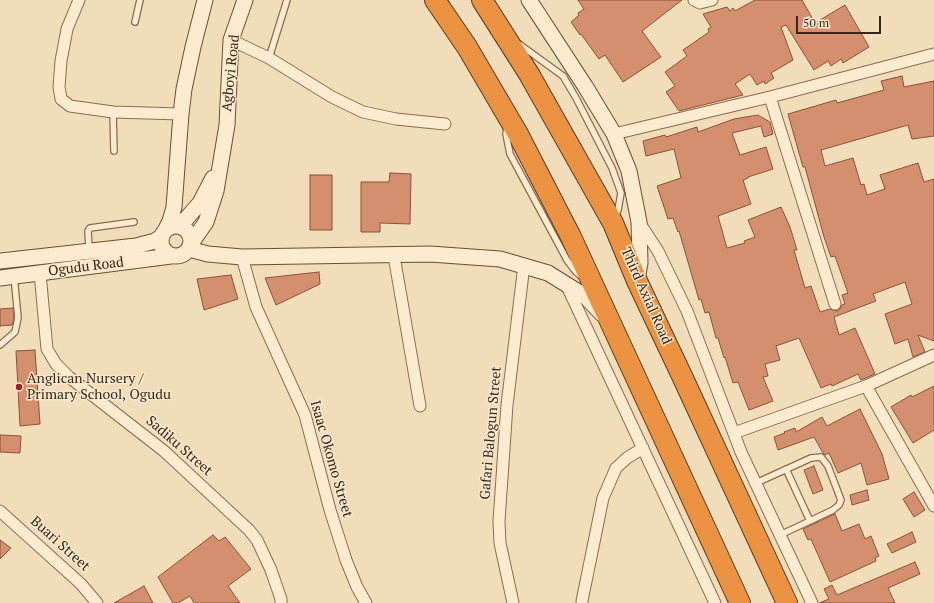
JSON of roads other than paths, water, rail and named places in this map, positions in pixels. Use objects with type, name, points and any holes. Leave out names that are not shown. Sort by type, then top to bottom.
[{"type":"highway","points":[[435,0],[467,47],[508,117],[571,237],[740,603]]},
{"type":"highway","name":"Third Axial Road","points":[[482,0],[537,87],[613,222],[637,280],[787,603]]},
{"type":"street","points":[[79,0],[67,30],[61,61],[59,87],[61,99],[70,106],[113,112],[181,114]]},
{"type":"street","points":[[205,0],[187,72],[181,114],[174,207],[162,247],[164,252],[172,256],[182,255],[206,222],[216,191],[223,147]]},
{"type":"street","name":"Agboyi Road","points":[[223,147],[227,125],[232,40],[246,0]]},
{"type":"street","points":[[529,0],[614,134],[629,171],[639,222],[640,263],[637,280]]},
{"type":"street","points":[[694,0],[700,4],[712,0]]},
{"type":"street","points":[[232,40],[269,58],[332,96],[363,112],[396,119],[445,124]]},
{"type":"street","points":[[614,134],[934,54]]},
{"type":"street","points":[[770,96],[835,304]]},
{"type":"street","name":"Ogudu Road","points":[[0,261],[136,246],[149,243],[186,219],[200,203],[213,178],[223,147]]},
{"type":"street","points":[[639,222],[658,251],[687,311],[734,433],[812,603]]},
{"type":"street","points":[[168,230],[181,226],[189,233],[191,242],[189,247]]},
{"type":"street","points":[[189,247],[208,254],[242,257],[394,256],[430,254],[500,259],[548,273],[589,299],[612,327]]},
{"type":"street","name":"Ogudu Road","points":[[7,277],[172,256]]},
{"type":"street","points":[[394,256],[420,406]]},
{"type":"street","name":"Isaac Okomo Street","points":[[242,257],[256,307],[305,415],[330,510],[346,560],[357,587],[366,603]]},
{"type":"street","name":"Gafari Balogun Street","points":[[513,603],[500,543],[499,521],[507,405],[524,265]]},
{"type":"street","name":"Sadiku Street","points":[[40,273],[47,350],[56,364],[69,377],[164,451],[226,508],[257,540],[274,578],[281,599],[280,603]]},
{"type":"street","points":[[566,284],[715,603]]},
{"type":"street","points":[[734,433],[866,386],[934,355]]},
{"type":"street","points":[[866,386],[934,506]]},
{"type":"street","points":[[582,600],[603,498],[616,468],[627,458],[643,448]]},
{"type":"street","name":"Buari Street","points":[[0,511],[81,584],[97,603]]},
{"type":"lane","points":[[135,22],[140,0]]},
{"type":"lane","points":[[269,58],[287,0]]},
{"type":"lane","points":[[504,34],[539,57],[563,76],[612,168],[621,193],[618,210],[613,222]]},
{"type":"lane","points":[[113,112],[114,151]]},
{"type":"lane","points":[[89,251],[88,231],[90,228],[134,222]]},
{"type":"lane","points":[[0,345],[15,332],[18,318],[7,277]]},
{"type":"lane","points":[[756,483],[810,458],[821,457],[828,466],[841,500],[839,505],[833,510],[780,535]]},
{"type":"lane","points":[[786,469],[810,521]]},
{"type":"place","name":"Anglican Nursery / Primary School, Ogudu","points":[[19,387]]}]
